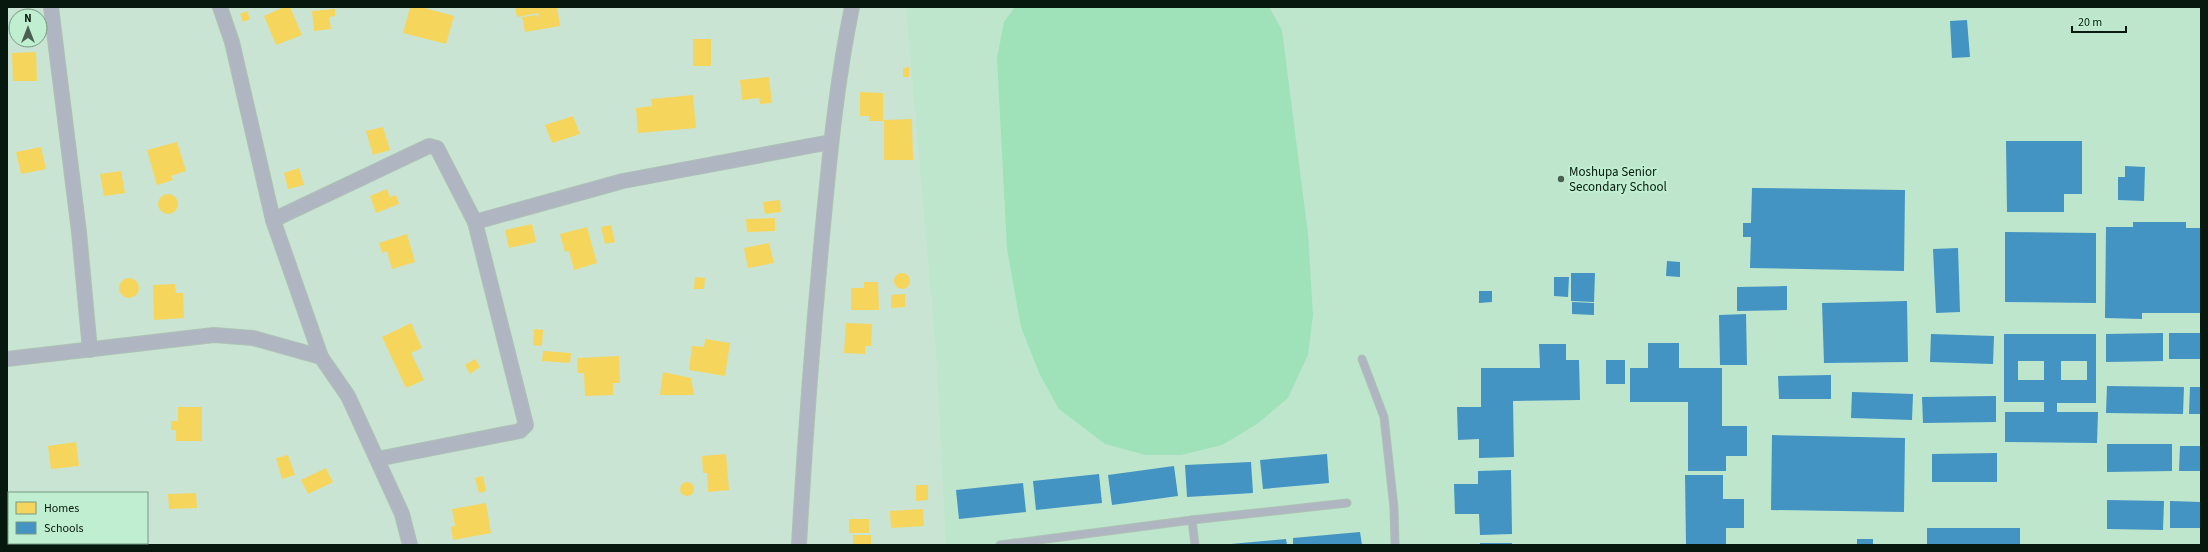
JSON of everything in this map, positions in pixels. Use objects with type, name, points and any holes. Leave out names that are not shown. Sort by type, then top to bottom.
[{"type":"street","points":[[51,7],[79,232],[90,350]]},
{"type":"street","points":[[220,7],[232,42],[273,220],[322,357],[348,396],[378,459],[402,514],[410,545]]},
{"type":"street","points":[[799,545],[809,373],[838,87],[852,7]]},
{"type":"street","points":[[475,222],[623,181],[832,142]]},
{"type":"street","points":[[273,220],[429,146],[434,146],[437,148],[475,222],[526,425],[524,429],[378,459]]},
{"type":"street","points":[[7,359],[214,335],[253,338],[322,357]]},
{"type":"lane","points":[[1362,359],[1384,417],[1394,508],[1395,545]]},
{"type":"lane","points":[[1000,545],[1192,520],[1347,503]]},
{"type":"lane","points":[[1192,520],[1195,545]]},
{"type":"shaded area","name":"Moshupa Senior Secondary School","points":[[906,7],[2201,7],[2201,545],[946,545],[936,352]]},
{"type":"shaded area","points":[[1015,7],[1269,7],[1282,30],[1308,234],[1313,315],[1308,355],[1288,398],[1257,424],[1222,445],[1181,455],[1146,455],[1105,444],[1059,409],[1040,375],[1021,327],[1007,249],[997,58],[1004,22]]},
{"type":"building: Homes","points":[[284,7],[290,7],[302,35],[276,45],[264,16]]},
{"type":"building: Homes","points":[[410,7],[421,7],[454,16],[446,44],[403,33]]},
{"type":"building: Homes","points":[[515,7],[557,7],[560,26],[525,32],[522,17],[537,15],[539,18],[538,13],[517,17]]},
{"type":"building: Homes","points":[[335,9],[335,16],[329,17],[331,29],[314,31],[312,11]]},
{"type":"building: Homes","points":[[247,11],[250,19],[243,22],[240,14]]},
{"type":"building: Homes","points":[[693,39],[711,39],[711,66],[693,66]]},
{"type":"building: Homes","points":[[36,52],[37,81],[13,81],[12,53]]},
{"type":"building: Homes","points":[[909,67],[909,77],[903,77],[903,68]]},
{"type":"building: Homes","points":[[769,77],[772,103],[760,104],[759,98],[742,100],[740,80]]},
{"type":"building: Homes","points":[[860,92],[883,93],[883,121],[869,121],[869,116],[860,116]]},
{"type":"building: Homes","points":[[693,95],[696,128],[638,133],[636,108],[652,106],[651,99]]},
{"type":"building: Homes","points":[[573,116],[580,134],[552,143],[545,125]]},
{"type":"building: Homes","points":[[912,119],[913,160],[884,160],[884,120]]},
{"type":"building: Homes","points":[[383,127],[390,150],[373,155],[366,131]]},
{"type":"building: Homes","points":[[177,142],[186,171],[171,176],[173,180],[157,185],[147,150]]},
{"type":"building: Homes","points":[[41,147],[46,169],[21,174],[16,152]]},
{"type":"building: Homes","points":[[299,168],[304,185],[288,189],[284,173]]},
{"type":"building: Homes","points":[[121,171],[125,193],[104,196],[100,174]]},
{"type":"building: Homes","points":[[387,189],[390,197],[396,195],[399,204],[376,213],[370,196]]},
{"type":"building: Homes","points":[[168,194],[175,197],[178,204],[175,211],[168,214],[161,211],[158,204],[161,197]]},
{"type":"building: Homes","points":[[780,200],[781,212],[765,214],[763,202]]},
{"type":"building: Homes","points":[[775,218],[775,231],[747,232],[746,219]]},
{"type":"building: Homes","points":[[532,224],[536,242],[509,248],[505,230]]},
{"type":"building: Homes","points":[[611,225],[615,242],[605,244],[601,227]]},
{"type":"building: Homes","points":[[587,227],[597,263],[574,270],[569,251],[565,252],[560,234]]},
{"type":"building: Homes","points":[[407,234],[415,262],[392,269],[387,251],[382,253],[379,243]]},
{"type":"building: Homes","points":[[769,243],[774,263],[748,268],[744,248]]},
{"type":"building: Homes","points":[[902,273],[908,275],[910,281],[908,287],[902,289],[896,287],[894,281],[896,275]]},
{"type":"building: Homes","points":[[695,277],[705,278],[704,289],[694,289]]},
{"type":"building: Homes","points":[[129,278],[136,281],[139,288],[136,295],[129,298],[122,295],[119,288],[122,281]]},
{"type":"building: Homes","points":[[864,282],[878,282],[879,310],[851,310],[851,288],[864,288]]},
{"type":"building: Homes","points":[[175,284],[176,293],[183,293],[184,318],[154,320],[153,285]]},
{"type":"building: Homes","points":[[905,294],[905,307],[891,308],[891,295]]},
{"type":"building: Homes","points":[[411,323],[422,348],[411,353],[424,380],[406,388],[382,337]]},
{"type":"building: Homes","points":[[846,323],[872,324],[871,346],[865,346],[865,354],[844,353]]},
{"type":"building: Homes","points":[[534,329],[543,330],[542,346],[533,345]]},
{"type":"building: Homes","points":[[705,339],[730,343],[725,376],[689,370],[692,346],[704,347]]},
{"type":"building: Homes","points":[[543,351],[571,353],[570,363],[542,361]]},
{"type":"building: Homes","points":[[619,356],[620,383],[613,383],[613,395],[585,396],[584,373],[578,373],[577,358]]},
{"type":"building: Homes","points":[[475,359],[480,367],[470,374],[465,365]]},
{"type":"building: Homes","points":[[663,372],[691,378],[694,395],[660,395]]},
{"type":"building: Homes","points":[[178,407],[202,407],[202,441],[176,441],[176,430],[171,430],[171,421],[178,421]]},
{"type":"building: Homes","points":[[76,442],[79,466],[51,469],[48,446]]},
{"type":"building: Homes","points":[[726,454],[729,490],[708,492],[707,473],[703,473],[702,456]]},
{"type":"building: Homes","points":[[288,455],[295,475],[282,479],[276,458]]},
{"type":"building: Homes","points":[[326,468],[333,482],[308,494],[301,480]]},
{"type":"building: Homes","points":[[483,476],[486,491],[479,493],[475,478]]},
{"type":"building: Homes","points":[[687,482],[692,484],[694,489],[692,494],[687,496],[682,494],[680,489],[682,484]]},
{"type":"building: Homes","points":[[916,485],[928,485],[928,500],[916,501]]},
{"type":"building: Homes","points":[[196,493],[197,508],[169,509],[168,494]]},
{"type":"building: Homes","points":[[486,503],[491,533],[453,540],[451,527],[455,526],[452,509]]},
{"type":"building: Homes","points":[[923,509],[924,526],[891,528],[890,511]]},
{"type":"building: Homes","points":[[849,519],[869,519],[869,533],[849,533]]},
{"type":"building: Homes","points":[[853,535],[871,535],[871,545],[853,545]]},
{"type":"building: Schools","points":[[1967,20],[1970,57],[1952,58],[1950,21]]},
{"type":"building: Schools","points":[[2006,141],[2082,141],[2082,194],[2064,194],[2064,212],[2007,212]]},
{"type":"building: Schools","points":[[2125,166],[2145,167],[2144,201],[2118,200],[2118,177],[2125,177]]},
{"type":"building: Schools","points":[[1752,188],[1905,190],[1904,271],[1750,268],[1751,237],[1743,237],[1743,223],[1751,223]]},
{"type":"building: Schools","points":[[2133,222],[2186,222],[2186,228],[2201,228],[2201,313],[2142,313],[2142,319],[2105,318],[2106,227],[2133,227]]},
{"type":"building: Schools","points":[[2005,232],[2096,233],[2096,303],[2005,302]]},
{"type":"building: Schools","points":[[1958,248],[1960,312],[1936,313],[1933,249]]},
{"type":"building: Schools","points":[[1667,261],[1680,262],[1680,277],[1666,276]]},
{"type":"building: Schools","points":[[1571,273],[1595,273],[1594,302],[1571,301]]},
{"type":"building: Schools","points":[[1554,277],[1569,277],[1568,297],[1554,296]]},
{"type":"building: Schools","points":[[1787,286],[1787,310],[1737,311],[1737,287]]},
{"type":"building: Schools","points":[[1479,291],[1492,291],[1492,302],[1479,303]]},
{"type":"building: Schools","points":[[1907,301],[1908,362],[1824,363],[1822,303]]},
{"type":"building: Schools","points":[[1572,302],[1594,303],[1594,315],[1572,314]]},
{"type":"building: Schools","points":[[1746,314],[1747,365],[1720,365],[1719,315]]},
{"type":"building: Schools","points":[[2163,333],[2163,361],[2106,362],[2106,334]]},
{"type":"building: Schools","points":[[2169,333],[2201,333],[2201,359],[2169,359]]},
{"type":"building: Schools","points":[[1931,334],[1994,336],[1993,364],[1930,362]]},
{"type":"building: Schools","points":[[2004,334],[2096,334],[2096,403],[2057,403],[2057,412],[2098,412],[2097,443],[2005,442],[2005,412],[2044,412],[2044,402],[2004,402]],"holes":[[[2018,361],[2044,361],[2044,380],[2018,380]],[[2061,361],[2087,361],[2087,380],[2061,380]]]},
{"type":"building: Schools","points":[[1648,343],[1679,343],[1679,368],[1722,368],[1722,426],[1747,426],[1747,456],[1726,456],[1726,471],[1688,471],[1688,402],[1630,402],[1630,368],[1648,368]]},
{"type":"building: Schools","points":[[1539,344],[1566,344],[1566,360],[1579,360],[1580,400],[1513,401],[1514,457],[1479,458],[1479,439],[1458,440],[1457,407],[1481,407],[1481,368],[1540,368]]},
{"type":"building: Schools","points":[[1606,360],[1625,360],[1625,384],[1606,384]]},
{"type":"building: Schools","points":[[1831,375],[1831,399],[1779,399],[1778,376]]},
{"type":"building: Schools","points":[[2107,386],[2184,387],[2183,414],[2106,413]]},
{"type":"building: Schools","points":[[2190,387],[2201,387],[2201,414],[2189,414]]},
{"type":"building: Schools","points":[[1852,392],[1913,394],[1912,420],[1851,418]]},
{"type":"building: Schools","points":[[1996,396],[1996,422],[1923,423],[1922,397]]},
{"type":"building: Schools","points":[[1772,435],[1905,438],[1904,512],[1771,510]]},
{"type":"building: Schools","points":[[2107,444],[2172,444],[2172,471],[2107,472]]},
{"type":"building: Schools","points":[[2180,446],[2201,446],[2201,471],[2179,471]]},
{"type":"building: Schools","points":[[1997,453],[1997,482],[1932,482],[1932,454]]},
{"type":"building: Schools","points":[[1327,454],[1329,483],[1263,489],[1260,460]]},
{"type":"building: Schools","points":[[1251,462],[1253,493],[1187,497],[1185,465]]},
{"type":"building: Schools","points":[[1174,466],[1178,496],[1112,505],[1108,475]]},
{"type":"building: Schools","points":[[1511,470],[1512,534],[1480,535],[1479,514],[1455,514],[1454,484],[1478,484],[1478,471]]},
{"type":"building: Schools","points":[[1099,474],[1102,503],[1036,510],[1033,481]]},
{"type":"building: Schools","points":[[1685,475],[1723,475],[1723,499],[1744,499],[1744,528],[1726,528],[1726,545],[1686,545]]},
{"type":"building: Schools","points":[[1023,483],[1026,512],[959,519],[956,490]]},
{"type":"building: Schools","points":[[2107,500],[2164,501],[2163,530],[2107,529]]},
{"type":"building: Schools","points":[[2170,501],[2201,502],[2201,528],[2170,528]]},
{"type":"building: Schools","points":[[1927,528],[2020,528],[2020,545],[1927,545]]},
{"type":"building: Schools","points":[[1360,532],[1362,545],[1293,545],[1293,538]]},
{"type":"building: Schools","points":[[1286,539],[1287,545],[1231,545],[1231,544]]},
{"type":"building: Schools","points":[[1857,539],[1873,539],[1873,545],[1857,545]]},
{"type":"building: Schools","points":[[1480,543],[1512,543],[1512,545],[1480,545]]},
{"type":"place","name":"Moshupa Senior Secondary School","points":[[1561,179]]}]
